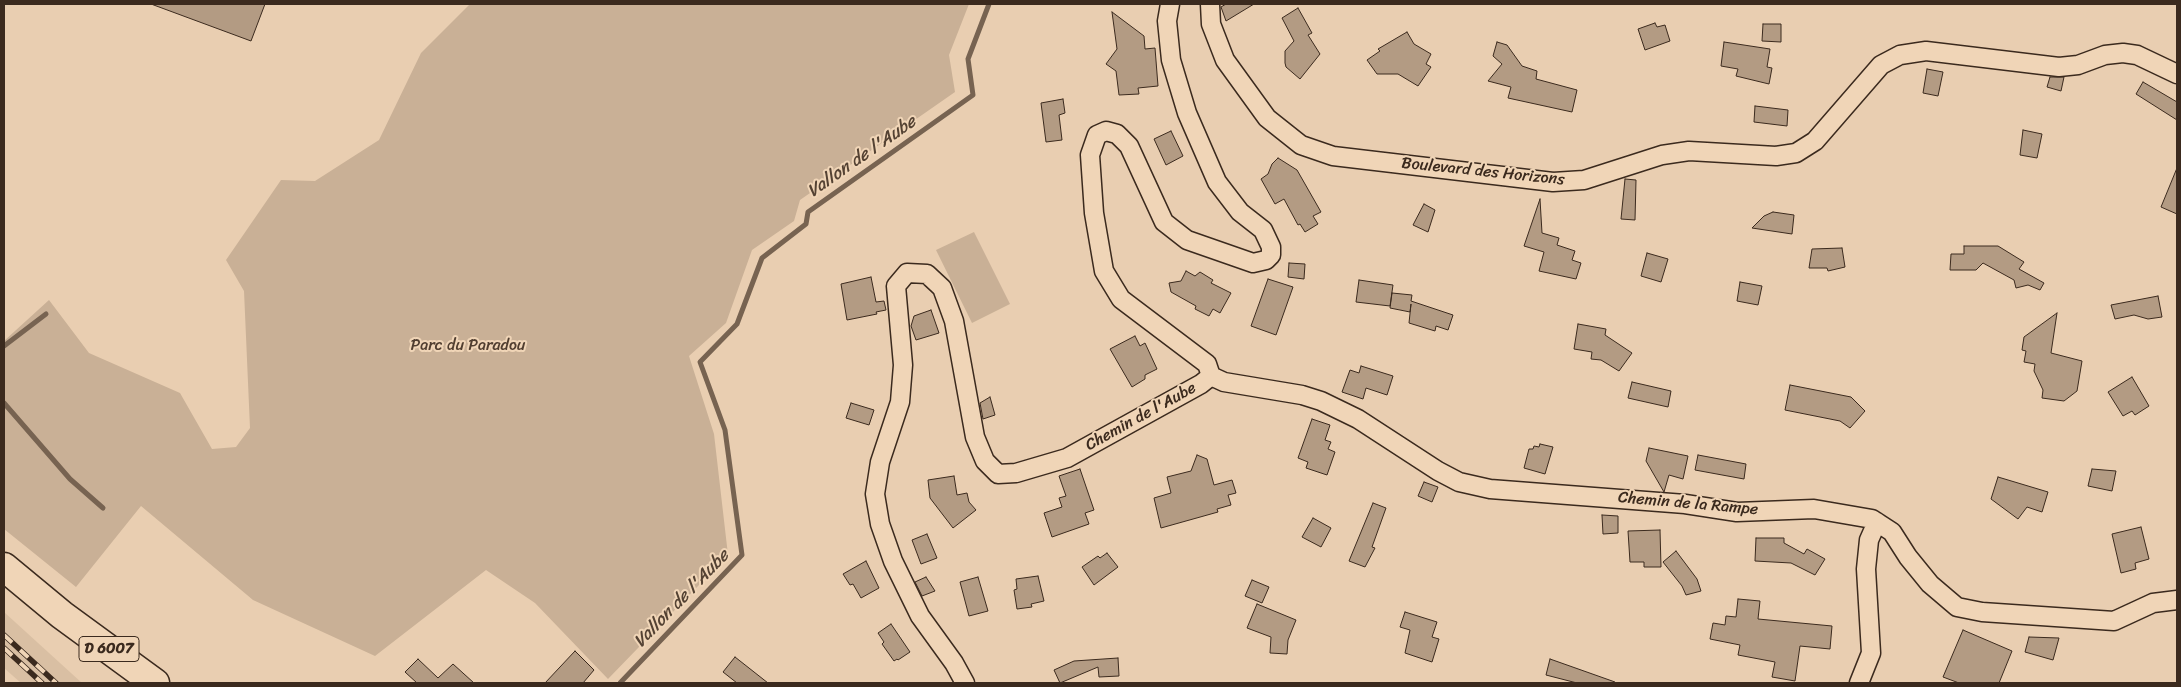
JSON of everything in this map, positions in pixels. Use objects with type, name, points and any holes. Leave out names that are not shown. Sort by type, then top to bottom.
[{"type":"main road","name":"D 6007","points":[[4,567],[60,620],[136,683]]},
{"type":"main road","name":"D 6007","points":[[4,582],[155,683]]},
{"type":"street","name":"Chemin de l'Aube","points":[[964,683],[954,664],[920,616],[893,560],[879,517],[875,494],[880,462],[900,402],[903,365],[896,286],[907,273],[927,274],[942,288],[954,322],[974,437],[985,462],[998,474],[1016,473],[1068,458],[1192,389],[1211,376],[1207,364],[1121,299],[1104,270],[1094,213],[1090,155],[1097,134],[1106,131],[1117,134],[1129,146],[1164,222],[1187,240],[1253,264],[1266,260],[1271,255],[1271,247],[1263,230],[1240,212],[1217,182],[1188,113],[1171,60],[1167,21],[1170,4]]},
{"type":"street","name":"Boulevard des Horizons","points":[[1210,4],[1211,24],[1225,60],[1267,118],[1301,145],[1333,156],[1553,182],[1584,180],[1662,155],[1689,151],[1776,156],[1796,152],[1815,141],[1881,65],[1900,55],[1926,51],[2059,67],[2078,65],[2105,55],[2123,52],[2137,55],[2177,74]]},
{"type":"street","name":"Chemin de la Rampe","points":[[1211,376],[1224,382],[1302,395],[1320,401],[1358,419],[1438,471],[1459,482],[1490,489],[1685,504],[1737,512],[1814,509],[1859,516],[1877,522],[1892,532],[1908,558],[1930,584],[1957,607],[1982,612],[2114,620],[2153,603],[2177,600]]},
{"type":"street","points":[[1859,683],[1871,653],[1866,569],[1869,540],[1877,522]]},
{"type":"shaded area","points":[[4,612],[82,683],[21,683],[4,668]]},
{"type":"green space","name":"Parc du Paradou","points":[[470,4],[969,4],[949,55],[955,92],[800,200],[794,221],[752,250],[726,323],[689,356],[714,434],[728,555],[608,679],[535,603],[486,570],[375,656],[253,600],[141,506],[76,587],[4,529],[4,341],[49,300],[89,353],[180,393],[212,449],[236,447],[250,428],[244,291],[226,260],[281,180],[315,181],[379,140],[421,53]]},
{"type":"green space","points":[[974,232],[1010,304],[972,323],[936,250]]},
{"type":"building","points":[[151,4],[265,4],[251,41]]},
{"type":"building","points":[[1226,4],[1254,4],[1226,21],[1221,7]]},
{"type":"building","points":[[1298,8],[1312,33],[1308,35],[1320,54],[1300,79],[1286,67],[1285,51],[1294,41],[1282,18]]},
{"type":"building","points":[[1112,12],[1144,36],[1145,49],[1155,48],[1158,86],[1138,88],[1139,94],[1119,95],[1116,71],[1106,64],[1117,49]]},
{"type":"building","points":[[1655,23],[1657,27],[1665,25],[1670,41],[1645,50],[1638,29]]},
{"type":"building","points":[[1763,24],[1781,24],[1781,42],[1762,41]]},
{"type":"building","points":[[1407,32],[1414,44],[1431,54],[1426,64],[1431,67],[1418,86],[1398,74],[1377,74],[1367,60],[1380,51],[1378,49]]},
{"type":"building","points":[[1497,42],[1507,45],[1522,66],[1537,71],[1536,79],[1577,90],[1572,112],[1508,98],[1511,87],[1488,81],[1502,64],[1493,56]]},
{"type":"building","points":[[1724,42],[1770,49],[1767,67],[1772,68],[1769,84],[1736,76],[1738,69],[1721,66]]},
{"type":"building","points":[[1927,69],[1943,72],[1938,96],[1923,93]]},
{"type":"building","points":[[2050,77],[2064,77],[2061,91],[2047,87]]},
{"type":"building","points":[[2143,82],[2177,102],[2177,120],[2136,94]]},
{"type":"building","points":[[1063,99],[1065,113],[1059,115],[1062,140],[1046,142],[1041,103]]},
{"type":"building","points":[[1755,106],[1788,110],[1787,126],[1754,122]]},
{"type":"building","points":[[2023,130],[2042,134],[2037,158],[2020,155]]},
{"type":"building","points":[[1171,131],[1183,156],[1166,165],[1154,139]]},
{"type":"building","points":[[1278,158],[1297,170],[1321,212],[1313,216],[1318,224],[1305,232],[1300,224],[1298,225],[1284,199],[1275,204],[1261,179],[1268,174],[1272,164]]},
{"type":"building","points":[[2177,168],[2177,214],[2161,207]]},
{"type":"building","points":[[1625,179],[1636,180],[1635,220],[1621,219]]},
{"type":"building","points":[[1540,199],[1542,233],[1559,238],[1557,245],[1575,251],[1572,260],[1581,263],[1576,279],[1539,271],[1544,252],[1524,246]]},
{"type":"building","points":[[1424,204],[1435,210],[1428,232],[1413,225]]},
{"type":"building","points":[[1773,212],[1794,215],[1792,234],[1752,228],[1764,216]]},
{"type":"building","points":[[1964,246],[1998,246],[2024,262],[2019,269],[2044,283],[2040,290],[2028,285],[2016,288],[2014,280],[1983,263],[1976,270],[1950,270],[1951,254],[1964,254]]},
{"type":"building","points":[[1842,248],[1845,267],[1828,271],[1827,268],[1809,268],[1812,249]]},
{"type":"building","points":[[1647,253],[1668,259],[1661,282],[1641,276]]},
{"type":"building","points":[[1289,263],[1305,264],[1304,279],[1288,277]]},
{"type":"building","points":[[1186,271],[1195,276],[1200,272],[1213,280],[1211,283],[1231,293],[1220,313],[1213,309],[1209,316],[1195,309],[1196,306],[1171,292],[1169,283],[1181,281]]},
{"type":"building","points":[[871,277],[876,302],[884,301],[886,310],[876,312],[877,314],[847,320],[841,284]]},
{"type":"building","points":[[1268,279],[1293,287],[1276,335],[1251,326]]},
{"type":"building","points":[[1359,280],[1393,285],[1390,306],[1356,302]]},
{"type":"building","points":[[1740,282],[1762,286],[1758,305],[1737,301]]},
{"type":"building","points":[[1392,293],[1412,295],[1411,301],[1453,315],[1448,330],[1436,326],[1435,331],[1409,323],[1411,304],[1410,312],[1390,308]]},
{"type":"building","points":[[2158,296],[2162,317],[2148,319],[2134,315],[2115,319],[2111,305]]},
{"type":"building","points":[[931,310],[939,333],[916,340],[911,326],[914,316]]},
{"type":"building","points":[[2057,313],[2051,353],[2082,361],[2077,391],[2064,401],[2042,398],[2043,390],[2034,371],[2035,364],[2024,362],[2026,351],[2022,350],[2024,337]]},
{"type":"building","points":[[1578,324],[1606,329],[1605,335],[1632,353],[1619,371],[1601,360],[1591,359],[1592,352],[1574,349]]},
{"type":"building","points":[[1135,336],[1140,346],[1145,343],[1157,369],[1145,375],[1145,379],[1132,387],[1110,349]]},
{"type":"building","points":[[1361,366],[1393,376],[1387,395],[1366,388],[1363,399],[1342,392],[1350,370],[1359,373]]},
{"type":"building","points":[[2132,377],[2149,406],[2135,415],[2132,411],[2123,416],[2108,392]]},
{"type":"building","points":[[1632,382],[1671,391],[1668,407],[1628,398]]},
{"type":"building","points":[[1790,385],[1851,397],[1865,411],[1850,428],[1840,421],[1785,410]]},
{"type":"building","points":[[990,397],[995,415],[983,419],[980,403]]},
{"type":"building","points":[[851,403],[874,410],[869,425],[846,418]]},
{"type":"building","points":[[1312,419],[1330,425],[1325,440],[1331,442],[1328,449],[1335,452],[1327,475],[1306,468],[1308,462],[1298,458]]},
{"type":"building","points":[[1540,444],[1553,447],[1545,474],[1524,468],[1529,449],[1533,449],[1534,446],[1539,447]]},
{"type":"building","points":[[1649,448],[1688,456],[1683,479],[1669,475],[1664,492],[1646,461]]},
{"type":"building","points":[[1197,455],[1207,459],[1214,485],[1232,480],[1236,493],[1228,495],[1231,505],[1217,509],[1218,512],[1161,528],[1154,498],[1171,493],[1167,477],[1191,471]]},
{"type":"building","points":[[1698,455],[1746,464],[1744,479],[1695,470]]},
{"type":"building","points":[[1080,469],[1094,510],[1085,513],[1089,524],[1052,537],[1044,513],[1062,507],[1059,498],[1066,496],[1059,476]]},
{"type":"building","points":[[2092,469],[2116,471],[2112,491],[2088,486]]},
{"type":"building","points":[[954,476],[957,495],[967,493],[969,502],[976,510],[953,528],[930,498],[928,480]]},
{"type":"building","points":[[1998,477],[2048,492],[2042,512],[2027,507],[2018,519],[1991,499]]},
{"type":"building","points":[[1424,482],[1438,487],[1432,502],[1418,496]]},
{"type":"building","points":[[1373,503],[1386,508],[1372,547],[1375,548],[1365,567],[1349,561]]},
{"type":"building","points":[[1602,515],[1618,516],[1618,533],[1603,534]]},
{"type":"building","points":[[1313,518],[1331,528],[1321,547],[1302,537]]},
{"type":"building","points":[[2141,527],[2149,559],[2135,563],[2136,569],[2121,573],[2112,534]]},
{"type":"building","points":[[1660,530],[1661,567],[1644,567],[1644,562],[1630,562],[1628,531]]},
{"type":"building","points":[[927,534],[937,558],[921,564],[912,540]]},
{"type":"building","points":[[1756,538],[1784,538],[1784,543],[1804,554],[1807,549],[1825,559],[1815,575],[1791,563],[1755,561]]},
{"type":"building","points":[[1676,551],[1697,579],[1701,591],[1686,595],[1682,586],[1663,562]]},
{"type":"building","points":[[1107,553],[1118,567],[1094,585],[1082,567],[1098,556],[1100,558]]},
{"type":"building","points":[[866,561],[879,588],[861,598],[853,584],[850,585],[843,574]]},
{"type":"building","points":[[1038,576],[1044,601],[1031,604],[1032,607],[1017,609],[1014,590],[1017,589],[1016,579]]},
{"type":"building","points":[[926,577],[935,591],[922,596],[915,582]]},
{"type":"building","points":[[978,577],[988,611],[969,616],[960,582]]},
{"type":"building","points":[[1252,580],[1269,587],[1262,603],[1245,596]]},
{"type":"building","points":[[1738,599],[1760,601],[1758,619],[1832,626],[1830,649],[1800,646],[1795,681],[1772,677],[1775,662],[1738,655],[1740,645],[1710,639],[1713,623],[1725,625],[1726,616],[1736,617]]},
{"type":"building","points":[[1257,604],[1296,620],[1288,640],[1287,654],[1270,653],[1271,637],[1247,628]]},
{"type":"building","points":[[1405,612],[1437,622],[1432,637],[1439,639],[1432,662],[1405,653],[1410,630],[1400,627]]},
{"type":"building","points":[[891,624],[910,652],[894,661],[882,644],[884,642],[878,633]]},
{"type":"building","points":[[1963,630],[2012,651],[1999,683],[1959,683],[1943,677]]},
{"type":"building","points":[[2029,637],[2059,638],[2053,660],[2025,652]]},
{"type":"building","points":[[575,651],[594,670],[583,683],[545,683]]},
{"type":"building","points":[[735,657],[768,683],[737,683],[723,672]]},
{"type":"building","points":[[1118,658],[1119,676],[1099,677],[1098,667],[1060,683],[1054,670],[1074,661]]},
{"type":"building","points":[[418,659],[438,678],[453,664],[474,683],[417,683],[405,672]]},
{"type":"building","points":[[1550,659],[1615,683],[1577,683],[1546,675]]},
{"type":"waterway","name":"Vallon de l'Aube","points":[[620,683],[742,555],[725,430],[700,362],[737,324],[762,258],[806,224],[808,212],[973,95],[968,59],[989,4]]},
{"type":"waterway","points":[[4,346],[46,314]]},
{"type":"waterway","points":[[4,403],[70,479],[103,508]]},
{"type":"railway","points":[[4,635],[56,683]]},
{"type":"railway","points":[[4,648],[42,683]]}]
